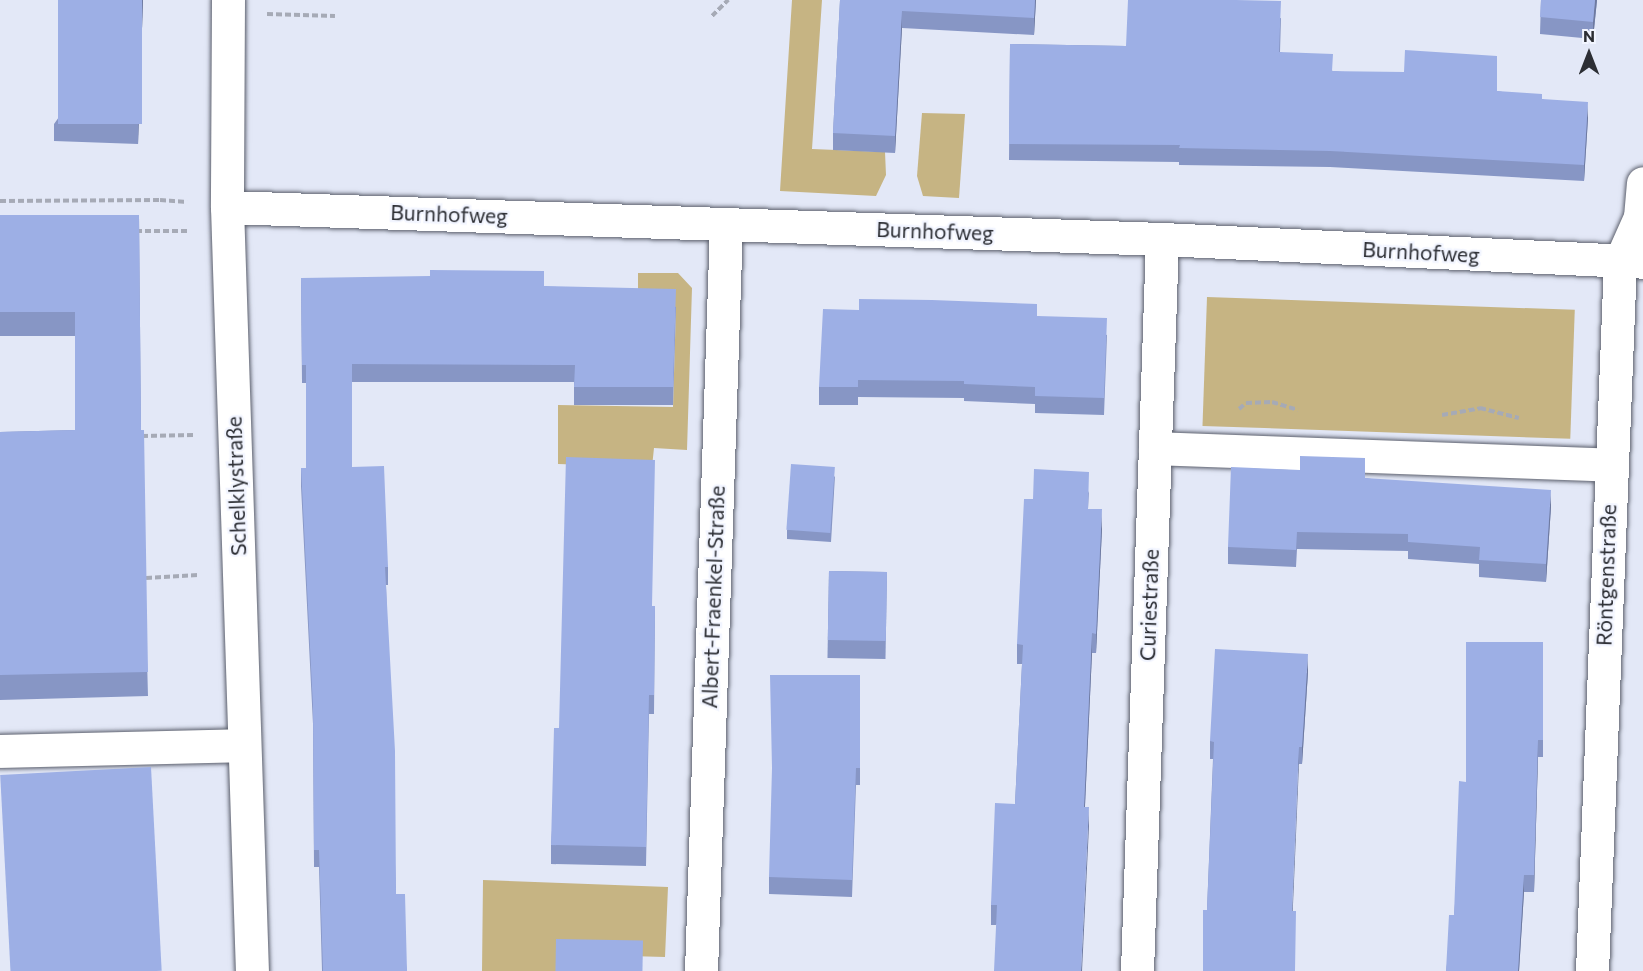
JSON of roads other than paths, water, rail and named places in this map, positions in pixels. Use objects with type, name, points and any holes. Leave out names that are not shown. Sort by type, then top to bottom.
[{"type":"street","name":"Schelklystraße","points":[[228,6],[227,219],[252,971]]},
{"type":"street","name":"Röntgenstraße","points":[[1592,971],[1610,465],[1631,262],[1640,218],[1643,183]]},
{"type":"street","name":"Burnhofweg","points":[[227,219],[726,224],[1162,239],[1631,262]]},
{"type":"street","name":"Albert-Fraenkel-Straße","points":[[701,971],[726,224]]},
{"type":"street","name":"Curiestraße","points":[[1137,971],[1162,239]]},
{"type":"street","points":[[1155,448],[1610,465]]},
{"type":"street","points":[[0,751],[244,745]]}]
